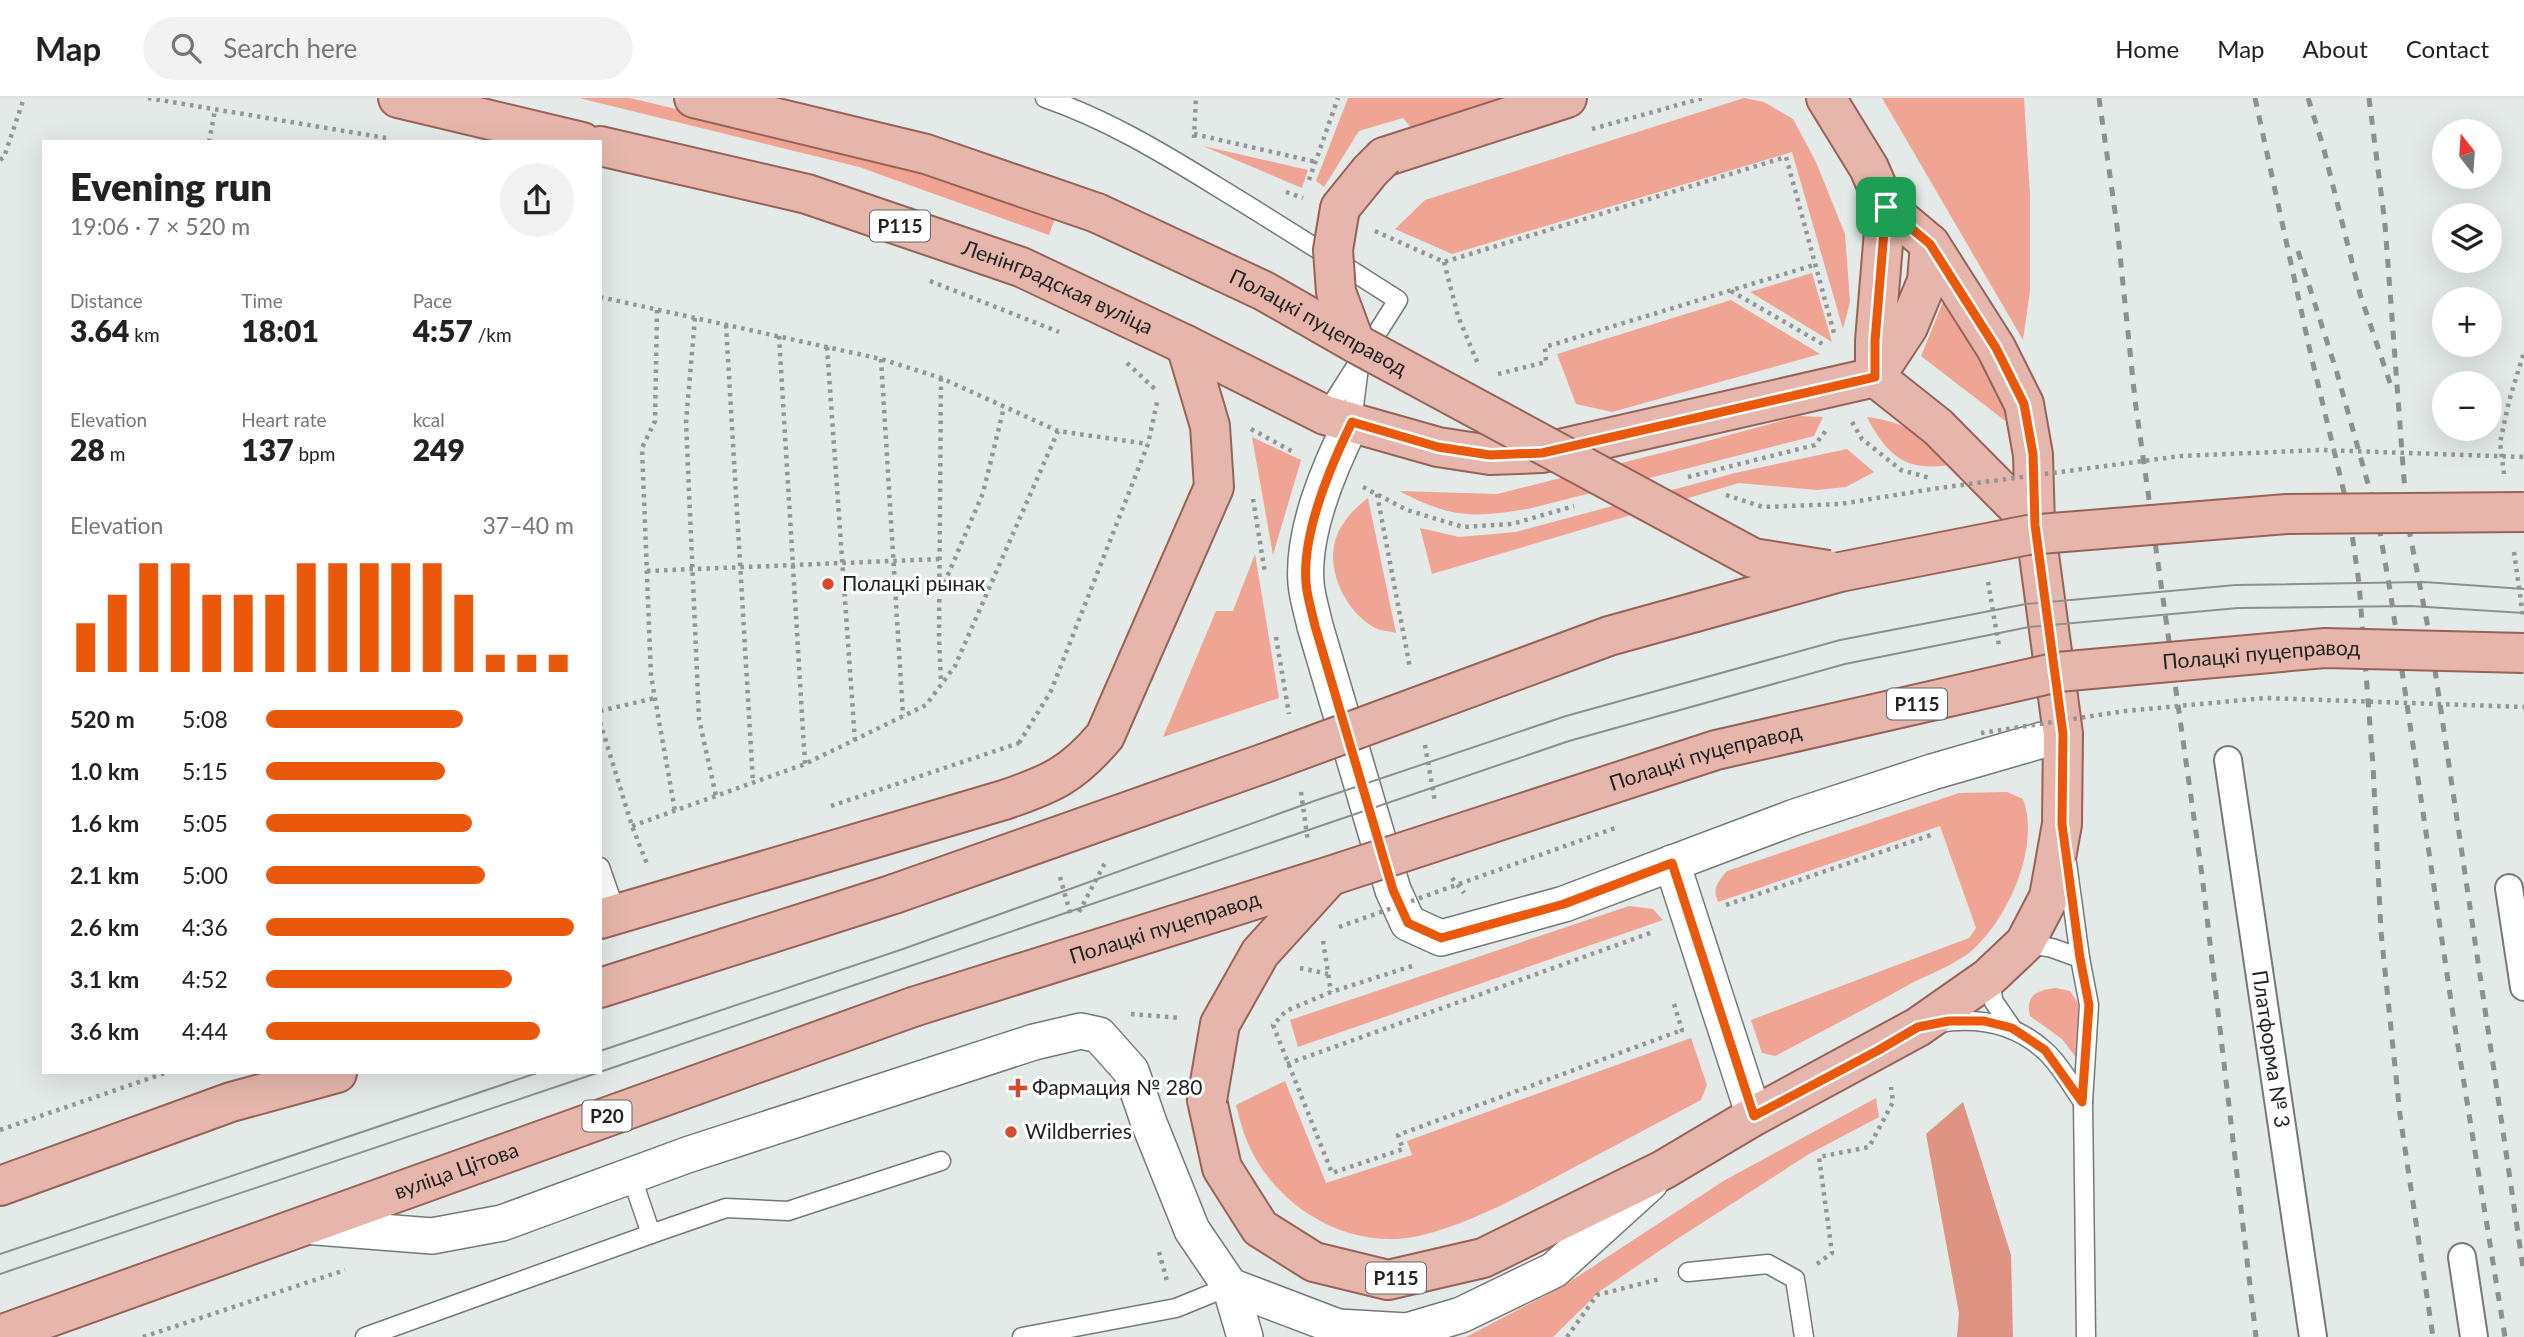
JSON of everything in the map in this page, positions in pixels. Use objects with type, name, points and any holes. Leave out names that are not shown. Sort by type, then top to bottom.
[{"type":"main road","points":[[398,98],[574,140]]},
{"type":"main road","name":"Полацкі пуцеправод","points":[[694,98],[926,154],[1097,213],[1264,291],[1357,352],[1753,558],[1840,572]]},
{"type":"main road","points":[[1357,352],[1336,292],[1333,250],[1340,208],[1370,171],[1384,157],[1567,98]]},
{"type":"main road","points":[[1826,98],[1869,168],[1886,207],[1930,244],[1996,348],[2024,404],[2033,454],[2035,525]]},
{"type":"main road","name":"Ленінградская вуліца","points":[[602,146],[807,194],[1008,262],[1186,345]]},
{"type":"main road","points":[[1875,377],[1875,341],[1886,207]]},
{"type":"main road","points":[[1875,377],[1908,327],[1927,281],[1930,244]]},
{"type":"main road","points":[[608,916],[1004,800],[1036,789],[1071,772],[1088,757],[1105,736],[1214,487],[1210,426],[1186,345]]},
{"type":"main road","name":"Р115","points":[[1186,345],[1339,419],[1438,447],[1490,455],[1542,453],[1875,377]]},
{"type":"main road","points":[[1875,377],[1938,427],[2035,525]]},
{"type":"main road","name":"Полацкі пуцеправод","points":[[602,987],[894,894],[1265,763],[1609,636],[1840,572],[2028,535],[2287,513],[2524,512]]},
{"type":"main road","name":"Р115","points":[[1320,865],[1260,953],[1220,1024],[1207,1100],[1222,1168],[1260,1228],[1314,1262],[1388,1280],[1483,1258],[1663,1170],[1754,1116],[1877,1051],[1918,1027],[1987,978],[2025,943],[2049,897],[2062,824],[2063,734],[2035,525]]},
{"type":"main road","name":"Полацкі пуцеправод","points":[[913,1007],[1320,865],[1716,750],[2058,671],[2325,648],[2524,653]]},
{"type":"main road","name":"вуліца Цітова","points":[[0,1335],[913,1007]]},
{"type":"main road","points":[[0,1186],[231,1102],[333,1074]]},
{"type":"street","points":[[1339,419],[1329,472],[1306,554],[1306,585],[1315,626],[1393,890],[1408,923],[1441,938],[1564,904],[1795,817],[1932,772],[2063,734]]},
{"type":"street","name":"Платформа № 3","points":[[2228,760],[2313,1337]]},
{"type":"street","points":[[1672,863],[1754,1116]]},
{"type":"street","points":[[2509,888],[2524,988]]},
{"type":"street","points":[[301,1226],[432,1236],[502,1223],[631,1175],[1034,1042],[1081,1031],[1099,1035],[1130,1071],[1192,1230],[1230,1286],[1245,1337]]},
{"type":"street","points":[[1230,1286],[1338,1327],[1402,1334],[1461,1315],[1554,1270],[1663,1170]]},
{"type":"street","points":[[2462,1257],[2474,1337]]},
{"type":"lane","points":[[1045,98],[1156,148],[1294,232],[1398,300],[1357,352],[1339,419]]},
{"type":"lane","points":[[1339,419],[1357,352]]},
{"type":"lane","points":[[2062,824],[2089,1005],[2082,1102],[2086,1337]]},
{"type":"lane","points":[[602,879],[608,916]]},
{"type":"lane","points":[[2025,943],[2052,948],[2080,958]]},
{"type":"lane","points":[[1987,978],[1994,1002],[2012,1028]]},
{"type":"lane","points":[[1918,1027],[1949,1021],[1984,1021],[2012,1028],[2045,1050],[2082,1102]]},
{"type":"lane","points":[[365,1337],[726,1208],[788,1211],[940,1161]]},
{"type":"lane","points":[[631,1175],[652,1234]]},
{"type":"lane","points":[[1688,1272],[1768,1264],[1795,1279],[1804,1337]]},
{"type":"lane","points":[[1022,1337],[1176,1308],[1230,1286]]},
{"type":"path","points":[[0,160],[4,157],[24,98]]},
{"type":"path","points":[[148,98],[398,140]]},
{"type":"path","points":[[1193,148],[1196,98]]},
{"type":"path","points":[[1303,199],[1339,98]]},
{"type":"path","points":[[209,140],[215,110]]},
{"type":"path","points":[[1194,134],[1316,162]]},
{"type":"path","points":[[1366,238],[1373,228],[1444,262],[1786,158],[1836,341]]},
{"type":"path","points":[[1278,188],[1314,204]]},
{"type":"path","points":[[1444,262],[1458,316],[1478,366],[1466,361]]},
{"type":"path","points":[[1503,381],[1493,374],[1546,362],[1545,347],[1814,265]]},
{"type":"path","points":[[917,276],[1069,336]]},
{"type":"path","points":[[1730,291],[1829,347]]},
{"type":"path","points":[[602,297],[881,359],[941,378],[1058,431],[1148,444]]},
{"type":"path","points":[[657,309],[655,421],[642,448],[651,676],[675,811]]},
{"type":"path","points":[[695,318],[686,422],[699,719],[716,796]]},
{"type":"path","points":[[726,325],[753,783]]},
{"type":"path","points":[[779,336],[805,764]]},
{"type":"path","points":[[827,347],[855,741]]},
{"type":"path","points":[[1020,743],[1051,691],[1148,444],[1159,393],[1120,356]]},
{"type":"path","points":[[881,359],[903,716]]},
{"type":"path","points":[[941,378],[941,685]]},
{"type":"path","points":[[940,594],[983,493],[1004,407]]},
{"type":"path","points":[[632,826],[805,764],[926,705],[955,666],[1058,431]]},
{"type":"path","points":[[1717,492],[1763,507],[1840,504],[2181,456],[2321,450],[2524,457]]},
{"type":"path","points":[[1683,481],[1694,484]]},
{"type":"path","points":[[1252,491],[1267,586]]},
{"type":"path","points":[[647,572],[940,559]]},
{"type":"path","points":[[1274,626],[1290,721]]},
{"type":"path","points":[[602,711],[655,698]]},
{"type":"path","points":[[1978,734],[2125,710],[2265,698],[2524,707]]},
{"type":"path","points":[[602,728],[641,851]]},
{"type":"path","points":[[1300,787],[1320,865]]},
{"type":"path","points":[[1331,992],[1325,933],[1626,824]]},
{"type":"path","points":[[1725,906],[1934,834]]},
{"type":"path","points":[[1287,1064],[1653,930],[1656,941]]},
{"type":"path","points":[[1273,1025],[1286,1011],[1331,992],[1421,963]]},
{"type":"path","points":[[1672,996],[1682,1030]]},
{"type":"path","points":[[1121,1013],[1190,1019]]},
{"type":"path","points":[[1259,1024],[1273,1025]]},
{"type":"path","points":[[1273,1025],[1332,1173],[1404,1149],[1398,1135],[1690,1028]]},
{"type":"path","points":[[0,1130],[162,1074]]},
{"type":"path","points":[[1795,1279],[1832,1253],[1819,1157],[1869,1147],[1893,1102],[1889,1075]]},
{"type":"path","points":[[1567,1337],[1597,1295],[1688,1272]]},
{"type":"shaded area","points":[[579,98],[630,98],[865,154],[1057,213],[1049,235],[859,167]]},
{"type":"shaded area","points":[[1348,98],[1504,98],[1411,128],[1403,118],[1359,131],[1324,187],[1316,181]]},
{"type":"shaded area","points":[[1744,98],[1764,102],[1793,119],[1816,162],[1845,234],[1850,302],[1843,329],[1792,152],[1452,254],[1395,229],[1425,200]]},
{"type":"shaded area","points":[[1882,98],[2024,98],[2030,194],[2030,291],[2023,340]]},
{"type":"shaded area","points":[[1203,146],[1308,170],[1302,188]]},
{"type":"shaded area","points":[[1812,273],[1832,342],[1750,292]]},
{"type":"shaded area","points":[[1945,297],[1970,331],[2015,422],[2004,420],[1921,356]]},
{"type":"shaded area","points":[[1731,300],[1820,354],[1612,412],[1576,404],[1557,354]]},
{"type":"shaded area","points":[[1799,416],[1823,417],[1814,436],[1532,508],[1495,514],[1464,514],[1434,507],[1399,491],[1497,494]]},
{"type":"shaded area","points":[[1867,417],[1905,427],[1925,439],[1955,464],[1924,466],[1901,459],[1883,443]]},
{"type":"shaded area","points":[[1252,437],[1301,460],[1273,555]]},
{"type":"shaded area","points":[[1847,449],[1874,472],[1846,487],[1817,490],[1739,483],[1432,574],[1420,528],[1459,537],[1516,532],[1735,473]]},
{"type":"shaded area","points":[[1368,498],[1396,633],[1377,629],[1364,620],[1346,600],[1335,574],[1333,561],[1337,535],[1350,514]]},
{"type":"shaded area","points":[[1255,554],[1279,698],[1163,737],[1216,611],[1233,611]]},
{"type":"shaded area","points":[[2007,792],[2023,799],[2027,818],[2024,861],[2008,903],[1983,939],[1956,961],[1775,1056],[1762,1053],[1751,1020],[1969,938],[1976,928],[1940,826],[1718,902],[1716,889],[1727,871],[1959,793]]},
{"type":"shaded area","points":[[1629,906],[1653,909],[1663,920],[1298,1047],[1290,1020]]},
{"type":"shaded area","points":[[2056,988],[2070,991],[2078,1003],[2078,1060],[2062,1039],[2030,1016],[2031,998],[2043,990]]},
{"type":"shaded area","points":[[1691,1038],[1707,1085],[1701,1100],[1496,1208],[1419,1236],[1392,1239],[1365,1237],[1314,1218],[1272,1183],[1245,1136],[1236,1105],[1285,1081],[1326,1183],[1412,1155],[1407,1141]]},
{"type":"shaded area","points":[[1876,1098],[1879,1117],[1809,1154],[1674,1241],[1600,1291],[1553,1337],[1466,1337],[1563,1286],[1725,1180]]},
{"type":"shaded area","points":[[1963,1102],[2011,1255],[2013,1337],[1957,1337],[1959,1313],[1926,1134]]},
{"type":"tram line","points":[[602,1050],[903,949],[1317,800],[1566,716],[1840,640],[2026,604],[2236,585],[2424,582],[2524,589]]},
{"type":"tram line","points":[[602,1071],[1569,741],[1845,664],[2029,627],[2238,608],[2411,606],[2524,613]]},
{"type":"tram line","points":[[0,1254],[534,1074]]},
{"type":"tram line","points":[[0,1274],[594,1074]]},
{"type":"railway","points":[[2099,98],[2117,226],[2135,400],[2202,875],[2256,1337]]},
{"type":"railway","points":[[2255,98],[2310,351],[2349,513],[2359,583],[2373,765],[2381,932],[2400,1115],[2433,1337]]},
{"type":"railway","points":[[2308,98],[2323,146],[2360,294],[2390,383]]},
{"type":"railway","points":[[2369,98],[2385,224],[2407,519],[2431,643],[2524,1274]]},
{"type":"railway","points":[[2298,251],[2337,373],[2377,516],[2505,1337]]},
{"type":"place","name":"Полацкі рынак","points":[[828,584]]},
{"type":"place","name":"Фармация № 280","points":[[1018,1088]]},
{"type":"place","name":"Wildberries","points":[[1011,1132]]},
{"type":"route","points":[[1886,207],[1930,244],[1996,348],[2024,404],[2033,454],[2035,525],[2063,734],[2062,824],[2089,1005],[2082,1102],[2045,1050],[2012,1028],[1984,1021],[1949,1021],[1918,1027],[1754,1116],[1672,863],[1564,904],[1441,938],[1408,923],[1393,890],[1315,626],[1306,585],[1306,554],[1329,472],[1352,422],[1438,447],[1490,455],[1542,453],[1875,377],[1875,341],[1886,207]]}]
